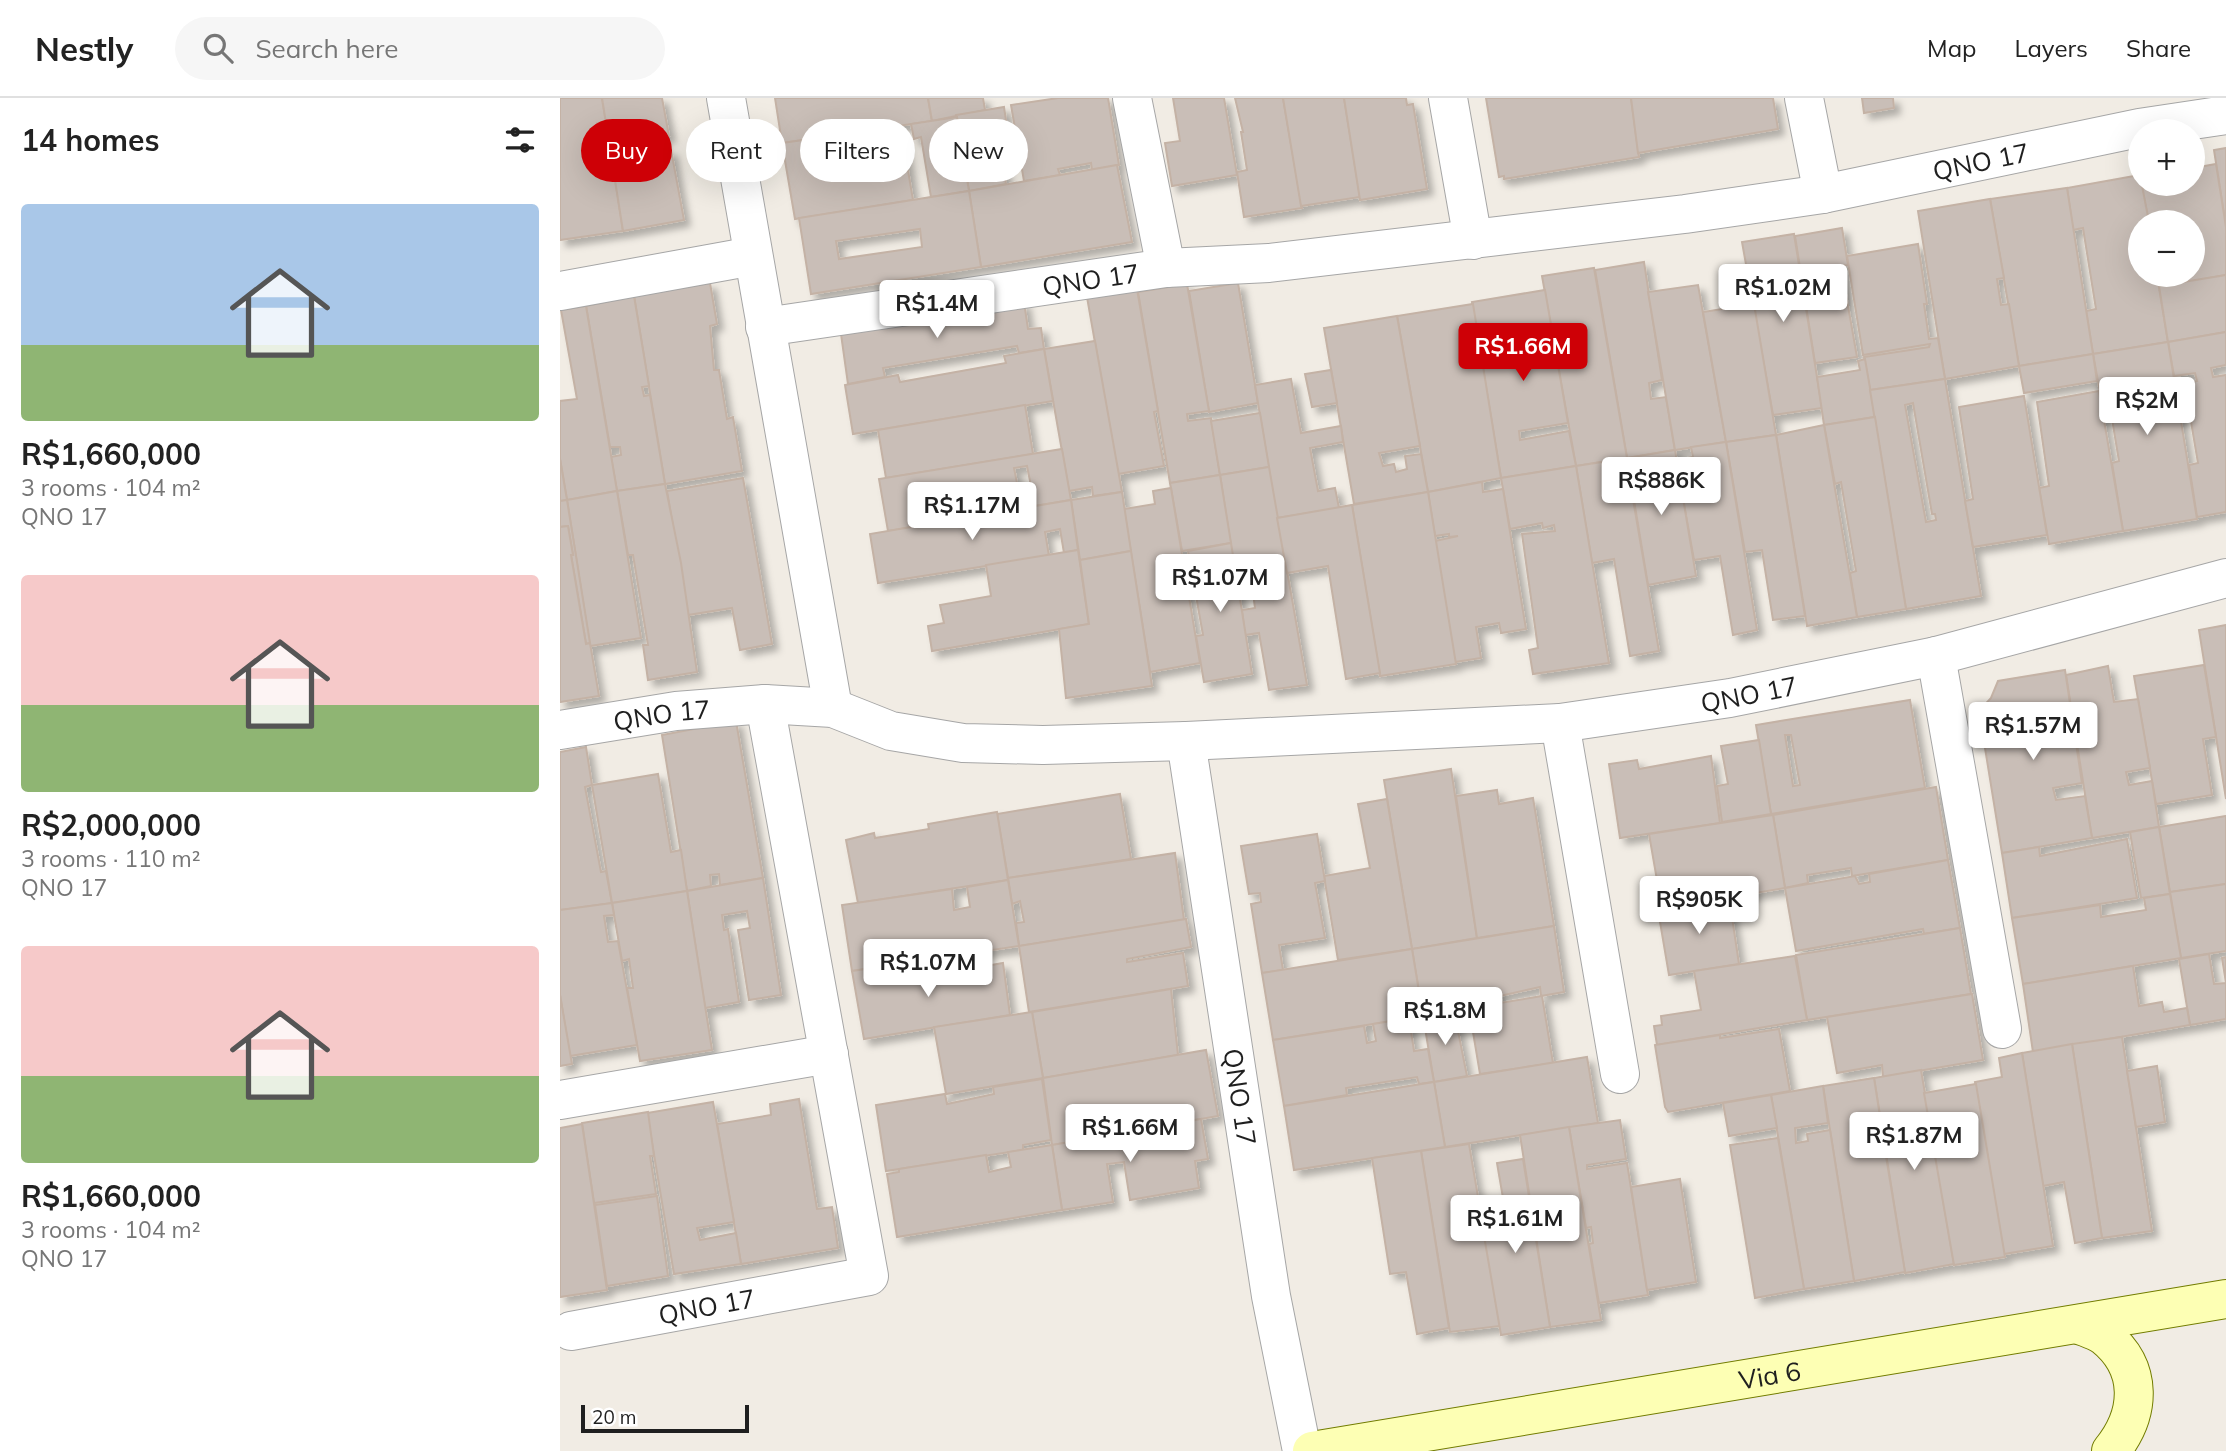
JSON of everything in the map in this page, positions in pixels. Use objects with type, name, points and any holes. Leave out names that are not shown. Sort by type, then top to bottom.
[{"type":"main road","name":"Via 6","points":[[1312,1451],[2226,1299]]},
{"type":"main road","points":[[2080,1325],[2102,1335],[2120,1352],[2132,1374],[2132,1418],[2111,1451]]},
{"type":"street","points":[[726,98],[833,708]]},
{"type":"street","name":"QNO 17","points":[[1132,98],[1166,268]]},
{"type":"street","points":[[1448,98],[1473,240]]},
{"type":"street","points":[[1804,98],[1823,194]]},
{"type":"street","name":"QNO 17","points":[[765,327],[1166,268],[1269,263],[1685,214],[1823,194],[2136,113],[2226,115]]},
{"type":"street","points":[[560,292],[753,256]]},
{"type":"street","name":"QNO 17","points":[[560,730],[676,711],[765,704],[833,708],[891,731],[963,743],[1043,745],[1560,723],[1730,698],[1936,656],[2226,578]]},
{"type":"street","points":[[1936,656],[2001,1029]]},
{"type":"street","name":"QNO 17","points":[[571,1331],[869,1276],[765,704]]},
{"type":"street","points":[[1560,723],[1619,1074]]},
{"type":"street","name":"QNO 17","points":[[1186,741],[1269,1282],[1302,1451]]},
{"type":"street","points":[[560,1100],[829,1054]]},
{"type":"building","points":[[560,98],[602,98],[606,119],[581,119],[581,182],[616,182],[623,231],[560,240]]},
{"type":"building","points":[[602,98],[662,98],[666,119],[605,119]]},
{"type":"building","points":[[775,98],[928,98],[932,119],[915,123],[915,119],[800,119],[800,140],[786,142],[786,119],[778,119]]},
{"type":"building","points":[[928,98],[983,98],[985,110],[932,119]]},
{"type":"building","points":[[1058,98],[1108,98],[1119,165],[1092,170],[1091,163],[1058,169],[1060,175],[1028,180],[1028,119],[1013,119],[1011,105]]},
{"type":"building","points":[[1173,98],[1224,98],[1237,175],[1172,186],[1165,143],[1180,141]]},
{"type":"building","points":[[1235,98],[1283,98],[1302,208],[1244,217],[1237,172],[1247,170],[1243,132]]},
{"type":"building","points":[[1283,98],[1344,98],[1360,197],[1301,206]]},
{"type":"building","points":[[1344,98],[1406,98],[1407,105],[1413,104],[1427,189],[1360,200]]},
{"type":"building","points":[[1486,98],[1631,98],[1639,157],[1504,179],[1504,176],[1499,177]]},
{"type":"building","points":[[1631,98],[1773,98],[1778,129],[1638,153]]},
{"type":"building","points":[[1862,98],[1893,98],[1894,108],[1864,113]]},
{"type":"building","points":[[1004,107],[1006,119],[957,119],[956,115]]},
{"type":"building","points":[[929,121],[929,182],[968,182],[969,191],[931,197],[921,137],[915,139],[915,123]]},
{"type":"building","points":[[800,140],[800,182],[910,182],[913,200],[795,219],[786,166],[786,142]]},
{"type":"building","points":[[2226,148],[2226,227],[2214,150]]},
{"type":"building","points":[[672,155],[684,220],[623,231],[615,182],[672,182]]},
{"type":"building","points":[[2216,164],[2226,227],[2226,275],[2205,279],[2205,210],[2146,210],[2143,196],[2205,196],[2205,166]]},
{"type":"building","points":[[1117,165],[1132,242],[981,267],[969,191]]},
{"type":"building","points":[[2128,177],[2128,196],[2144,196],[2147,210],[2128,210],[2128,287],[2159,287],[2168,342],[2093,354],[2086,311],[2096,309],[2083,228],[2073,230],[2067,188]]},
{"type":"building","points":[[967,182],[1006,182],[1006,184],[969,191]]},
{"type":"building","points":[[2067,188],[2093,354],[2019,366],[1990,199]]},
{"type":"building","points":[[969,191],[981,267],[811,294],[799,218]],"holes":[[[920,229],[922,247],[839,259],[836,241]]]},
{"type":"building","points":[[1990,199],[2004,278],[1997,279],[2001,305],[2009,304],[2019,366],[1945,379],[1918,211]]},
{"type":"building","points":[[1842,228],[1848,265],[1841,266],[1857,357],[1815,363],[1795,236]]},
{"type":"building","points":[[1794,234],[1822,408],[1773,415],[1742,242]]},
{"type":"building","points":[[1918,244],[1929,339],[1938,338],[1945,379],[1870,390],[1864,357],[1929,347],[1930,344],[1863,355],[1847,256]]},
{"type":"building","points":[[1644,262],[1662,380],[1649,383],[1651,399],[1666,397],[1675,450],[1627,458],[1595,270]]},
{"type":"building","points":[[1594,268],[1627,458],[1576,466],[1542,276]]},
{"type":"building","points":[[2226,275],[2226,332],[2168,342],[2159,287],[2205,287],[2205,278]]},
{"type":"building","points":[[710,283],[717,324],[710,326],[714,370],[719,370],[727,419],[733,417],[742,471],[665,484],[634,296]]},
{"type":"building","points":[[1238,283],[1258,403],[1209,412],[1189,291]]},
{"type":"building","points":[[1187,284],[1209,411],[1187,414],[1188,421],[1211,418],[1220,475],[1170,483],[1138,292]]},
{"type":"building","points":[[1698,285],[1726,442],[1675,450],[1648,292]]},
{"type":"building","points":[[1137,289],[1158,411],[1154,412],[1164,466],[1118,474],[1087,297]]},
{"type":"building","points":[[1545,290],[1568,423],[1519,431],[1520,440],[1569,431],[1576,466],[1501,478],[1472,302]]},
{"type":"building","points":[[634,296],[649,386],[642,387],[644,396],[650,395],[665,484],[617,491],[611,457],[621,455],[620,447],[610,447],[586,306]]},
{"type":"building","points":[[1024,302],[1028,329],[1041,328],[1044,349],[1019,353],[1017,346],[883,368],[885,377],[848,384],[841,334]]},
{"type":"building","points":[[1473,304],[1501,478],[1428,492],[1397,316]]},
{"type":"building","points":[[1754,304],[1776,435],[1726,442],[1703,312]]},
{"type":"building","points":[[586,306],[617,491],[567,500],[560,459],[560,401],[577,399],[561,310]]},
{"type":"building","points":[[1397,316],[1420,446],[1379,453],[1383,466],[1394,464],[1396,472],[1407,469],[1405,456],[1421,454],[1428,492],[1354,504],[1324,328]]},
{"type":"building","points":[[2226,332],[2226,365],[2211,368],[2213,377],[2226,375],[2226,512],[2197,517],[2189,465],[2198,463],[2187,398],[2178,399],[2175,385],[2197,381],[2195,373],[2174,376],[2168,342]]},
{"type":"building","points":[[1095,341],[1122,492],[1093,496],[1092,487],[1069,491],[1044,349]]},
{"type":"building","points":[[2168,342],[2197,519],[2123,531],[2112,463],[2119,461],[2110,407],[2114,407],[2112,401],[2102,403],[2093,354]]},
{"type":"building","points":[[1044,349],[1053,401],[853,434],[845,385],[898,375],[900,382],[1006,363],[1004,356]]},
{"type":"building","points":[[2093,354],[2097,381],[2024,393],[2019,366]]},
{"type":"building","points":[[1865,359],[1875,417],[1824,425],[1817,377],[1860,370],[1858,361]]},
{"type":"building","points":[[1331,370],[1337,403],[1312,407],[1305,374]]},
{"type":"building","points":[[1291,379],[1301,433],[1341,426],[1343,442],[1310,448],[1318,491],[1335,488],[1339,508],[1277,518],[1255,385]]},
{"type":"building","points":[[1945,379],[1981,596],[1906,609],[1870,390]],"holes":[[[1913,403],[1932,514],[1935,514],[1936,520],[1926,522],[1905,405]]]},
{"type":"building","points":[[2099,391],[2123,531],[2049,544],[2039,488],[2049,486],[2037,402]]},
{"type":"building","points":[[2024,396],[2047,535],[1973,547],[1965,501],[1973,499],[1959,407]]},
{"type":"building","points":[[1025,405],[1033,454],[886,478],[878,430]]},
{"type":"building","points":[[1260,413],[1269,467],[1220,475],[1211,421]]},
{"type":"building","points":[[1875,417],[1906,609],[1857,617],[1850,573],[1856,571],[1841,482],[1835,484],[1824,425]]},
{"type":"building","points":[[1824,425],[1857,617],[1807,626],[1776,435]]},
{"type":"building","points":[[1776,435],[1805,616],[1773,620],[1762,550],[1745,552],[1726,442]]},
{"type":"building","points":[[1726,442],[1757,630],[1733,635],[1720,556],[1694,560],[1676,460],[1693,457],[1691,447]]},
{"type":"building","points":[[1062,449],[1071,500],[1035,506],[1027,466],[1014,468],[1022,508],[888,531],[879,479]]},
{"type":"building","points":[[1675,450],[1696,576],[1648,585],[1627,458]]},
{"type":"building","points":[[560,459],[567,500],[560,501]]},
{"type":"building","points":[[1602,462],[1604,474],[1628,470],[1659,651],[1630,656],[1614,559],[1592,563],[1576,466]]},
{"type":"building","points":[[1576,466],[1609,663],[1533,674],[1529,650],[1538,648],[1522,534],[1555,531],[1554,525],[1543,528],[1542,523],[1510,529],[1501,478]]},
{"type":"building","points":[[1269,467],[1307,685],[1269,690],[1259,633],[1245,635],[1242,610],[1255,608],[1249,563],[1234,566],[1220,475]]},
{"type":"building","points":[[1220,475],[1231,543],[1182,551],[1170,483]]},
{"type":"building","points":[[743,478],[772,644],[740,650],[732,608],[688,615],[667,491]]},
{"type":"building","points":[[1482,482],[1483,492],[1503,489],[1526,629],[1501,633],[1499,623],[1476,627],[1481,658],[1455,662],[1435,541],[1458,536],[1435,536],[1428,492]]},
{"type":"building","points":[[665,484],[681,563],[697,672],[648,680],[643,645],[648,645],[633,555],[628,555],[617,491]]},
{"type":"building","points":[[1171,488],[1200,663],[1150,672],[1124,509],[1155,504],[1153,491]]},
{"type":"building","points":[[617,491],[641,638],[590,646],[567,500]]},
{"type":"building","points":[[1122,492],[1131,551],[1080,560],[1071,500]]},
{"type":"building","points":[[1428,492],[1456,664],[1380,676],[1352,505]]},
{"type":"building","points":[[567,500],[590,643],[586,644],[568,526],[560,527],[560,501]]},
{"type":"building","points":[[1071,500],[1078,550],[1064,553],[1060,529],[1045,532],[1049,556],[878,583],[870,534]]},
{"type":"building","points":[[1352,505],[1380,673],[1346,679],[1328,566],[1287,573],[1277,518]]},
{"type":"building","points":[[568,526],[586,644],[590,643],[599,696],[560,702],[560,527]]},
{"type":"building","points":[[1231,543],[1252,674],[1204,682],[1196,636],[1203,635],[1188,551]]},
{"type":"building","points":[[1078,550],[1089,624],[932,651],[928,626],[944,623],[940,605],[991,596],[986,565]]},
{"type":"building","points":[[1131,551],[1152,686],[1066,698],[1059,629],[1089,624],[1080,560]]},
{"type":"building","points":[[2226,625],[2226,799],[2199,630]]},
{"type":"building","points":[[2204,665],[2216,737],[2203,739],[2212,795],[2156,804],[2134,676]]},
{"type":"building","points":[[2108,666],[2114,702],[2138,699],[2150,768],[2126,772],[2129,785],[2152,781],[2159,827],[2092,838],[2066,675]]},
{"type":"building","points":[[2065,670],[2082,783],[2053,788],[2056,800],[2085,796],[2092,838],[2002,853],[1979,711],[1991,698],[1998,681]]},
{"type":"building","points":[[1910,700],[1925,788],[1771,814],[1756,725]],"holes":[[[1785,735],[1791,735],[1800,785],[1793,786]]]},
{"type":"building","points":[[736,721],[763,878],[720,885],[719,874],[710,875],[711,886],[687,891],[662,735]]},
{"type":"building","points":[[1759,740],[1771,814],[1722,822],[1717,786],[1728,784],[1721,746]]},
{"type":"building","points":[[586,747],[592,785],[585,787],[601,872],[606,871],[612,903],[560,910],[560,752]]},
{"type":"building","points":[[1711,756],[1720,823],[1620,838],[1609,764],[1637,760],[1639,769]]},
{"type":"building","points":[[1451,769],[1477,938],[1412,949],[1384,780]]},
{"type":"building","points":[[658,774],[671,852],[681,850],[687,891],[612,903],[592,785]]},
{"type":"building","points":[[1936,787],[1948,860],[1852,876],[1851,868],[1807,875],[1808,883],[1785,888],[1773,815]]},
{"type":"building","points":[[1497,790],[1499,804],[1533,798],[1554,926],[1477,938],[1456,796]]},
{"type":"building","points":[[1120,794],[1131,859],[1008,878],[997,814]]},
{"type":"building","points":[[1387,799],[1412,949],[1338,960],[1324,876],[1370,868],[1358,804]]},
{"type":"building","points":[[997,812],[1008,880],[858,903],[846,840],[874,833],[875,838],[929,829],[928,824]]},
{"type":"building","points":[[1773,815],[1785,888],[1662,909],[1649,834]]},
{"type":"building","points":[[2226,816],[2226,884],[2170,892],[2159,827]]},
{"type":"building","points":[[2159,827],[2170,894],[2141,898],[2130,832]]},
{"type":"building","points":[[1317,834],[1325,881],[1315,883],[1325,938],[1279,945],[1283,970],[1262,973],[1251,904],[1261,902],[1260,893],[1249,894],[1241,846]]},
{"type":"building","points":[[2127,839],[2137,898],[2012,918],[2002,853],[2039,847],[2040,856]]},
{"type":"building","points":[[1175,853],[1184,920],[1019,946],[1016,923],[1024,922],[1020,901],[1012,904],[1008,878]]},
{"type":"building","points":[[1948,860],[1960,928],[1924,934],[1923,929],[1796,951],[1785,888],[1855,876],[1859,884],[1870,882],[1869,874]]},
{"type":"building","points":[[763,878],[781,995],[749,1000],[738,930],[750,928],[747,911],[722,915],[724,930],[728,929],[739,1002],[705,1008],[687,891]]},
{"type":"building","points":[[1008,880],[1019,946],[852,971],[842,905],[952,889],[954,910],[970,907],[967,887]]},
{"type":"building","points":[[2226,884],[2226,951],[2181,958],[2170,892]]},
{"type":"building","points":[[687,891],[712,1050],[640,1061],[627,988],[633,988],[629,959],[622,961],[612,903]]},
{"type":"building","points":[[2170,894],[2181,958],[2023,984],[2012,918],[2100,905],[2101,917],[2146,910],[2144,898]]},
{"type":"building","points":[[1729,897],[1739,964],[1669,975],[1658,910]]},
{"type":"building","points":[[612,903],[614,915],[604,916],[608,942],[618,941],[637,1045],[570,1056],[560,995],[560,910]]},
{"type":"building","points":[[1186,919],[1191,947],[1127,959],[1127,962],[1183,953],[1188,986],[1029,1012],[1019,946]]},
{"type":"building","points":[[1554,926],[1564,992],[1541,996],[1540,987],[1500,996],[1502,1003],[1486,1006],[1485,997],[1470,1000],[1471,1008],[1423,1016],[1412,949]]},
{"type":"building","points":[[1960,928],[1971,994],[1807,1020],[1796,955]]},
{"type":"building","points":[[1412,949],[1423,1016],[1273,1040],[1262,973]]},
{"type":"building","points":[[2209,954],[2214,984],[2226,983],[2226,1019],[2190,1025],[2179,959]]},
{"type":"building","points":[[1795,956],[1807,1020],[1657,1045],[1654,1026],[1662,1025],[1661,1016],[1701,1010],[1694,971]]},
{"type":"building","points":[[2226,957],[2226,983],[2222,958]]},
{"type":"building","points":[[1003,963],[1010,1015],[864,1039],[852,971],[893,965],[896,982]]},
{"type":"building","points":[[2133,966],[2139,1006],[2162,1002],[2164,1012],[2187,1008],[2190,1025],[2033,1052],[2023,984]]},
{"type":"building","points":[[1171,989],[1178,1055],[1043,1078],[1032,1012]]},
{"type":"building","points":[[1972,994],[1983,1060],[1883,1077],[1882,1065],[1837,1073],[1827,1017]]},
{"type":"building","points":[[560,995],[572,1064],[560,1066]]},
{"type":"building","points":[[1542,996],[1553,1063],[1480,1074],[1469,1008]]},
{"type":"building","points":[[1454,1011],[1467,1076],[1434,1082],[1423,1016]]},
{"type":"building","points":[[1032,1012],[1043,1078],[946,1094],[934,1027]]},
{"type":"building","points":[[1409,1018],[1414,1051],[1428,1049],[1434,1082],[1419,1084],[1417,1077],[1346,1088],[1347,1095],[1284,1106],[1273,1040],[1364,1026],[1367,1043],[1376,1041],[1373,1024]]},
{"type":"building","points":[[1779,1029],[1790,1091],[1668,1112],[1655,1045]]},
{"type":"building","points":[[2122,1037],[2152,1231],[2102,1238],[2072,1044]]},
{"type":"building","points":[[2072,1044],[2102,1238],[2075,1243],[2064,1182],[2043,1186],[2022,1053]]},
{"type":"building","points":[[1206,1050],[1218,1116],[1155,1127],[1154,1119],[1093,1129],[1093,1126],[1087,1126],[1090,1139],[1052,1145],[1043,1078]]},
{"type":"building","points":[[2022,1053],[2053,1246],[2004,1254],[1975,1082],[2002,1077],[1999,1058]]},
{"type":"building","points":[[1587,1057],[1598,1123],[1445,1147],[1434,1082]]},
{"type":"building","points":[[2157,1066],[2165,1122],[2136,1127],[2127,1071]]},
{"type":"building","points":[[1921,1070],[1954,1264],[1905,1273],[1874,1078]]},
{"type":"building","points":[[1874,1078],[1884,1142],[1857,1147],[1859,1154],[1885,1150],[1905,1272],[1854,1281],[1823,1086]]},
{"type":"building","points":[[1042,1079],[1051,1140],[1023,1145],[1023,1150],[886,1171],[876,1105],[945,1094],[947,1104],[994,1094],[993,1087]]},
{"type":"building","points":[[1434,1082],[1445,1147],[1294,1170],[1284,1106]]},
{"type":"building","points":[[1976,1084],[2005,1257],[1954,1265],[1924,1093]]},
{"type":"building","points":[[1823,1086],[1828,1123],[1795,1128],[1796,1143],[1808,1141],[1807,1134],[1830,1130],[1854,1281],[1804,1289],[1771,1095]]},
{"type":"building","points":[[1771,1095],[1777,1128],[1729,1136],[1723,1103]]},
{"type":"building","points":[[799,1099],[817,1209],[832,1207],[838,1248],[741,1264],[717,1124],[771,1115],[770,1104]]},
{"type":"building","points":[[713,1102],[734,1222],[697,1228],[700,1240],[736,1233],[741,1264],[674,1274],[647,1113]]},
{"type":"building","points":[[648,1112],[654,1156],[650,1156],[656,1194],[594,1203],[582,1123]]},
{"type":"building","points":[[1201,1119],[1208,1159],[1195,1161],[1199,1188],[1130,1200],[1124,1162],[1107,1164],[1113,1202],[1062,1210],[1052,1145]]},
{"type":"building","points":[[1620,1120],[1626,1159],[1587,1165],[1587,1169],[1627,1163],[1648,1295],[1599,1303],[1589,1244],[1593,1243],[1591,1227],[1586,1228],[1569,1127]]},
{"type":"building","points":[[582,1124],[607,1290],[560,1297],[560,1128]]},
{"type":"building","points":[[1569,1127],[1601,1320],[1550,1327],[1520,1135]]},
{"type":"building","points":[[1778,1138],[1804,1289],[1755,1298],[1730,1145]]},
{"type":"building","points":[[1469,1144],[1500,1326],[1450,1332],[1421,1151]]},
{"type":"building","points":[[1052,1145],[1062,1210],[897,1237],[887,1174],[899,1172],[899,1169],[986,1155],[989,1172],[1011,1167],[1008,1152]]},
{"type":"building","points":[[1421,1151],[1449,1328],[1417,1334],[1406,1272],[1390,1274],[1372,1158]]},
{"type":"building","points":[[1523,1159],[1550,1327],[1501,1335],[1482,1224],[1489,1223],[1486,1200],[1503,1198],[1497,1163]]},
{"type":"building","points":[[1680,1179],[1696,1282],[1647,1290],[1631,1187]]},
{"type":"building","points":[[657,1196],[668,1276],[607,1286],[595,1205]]}]
